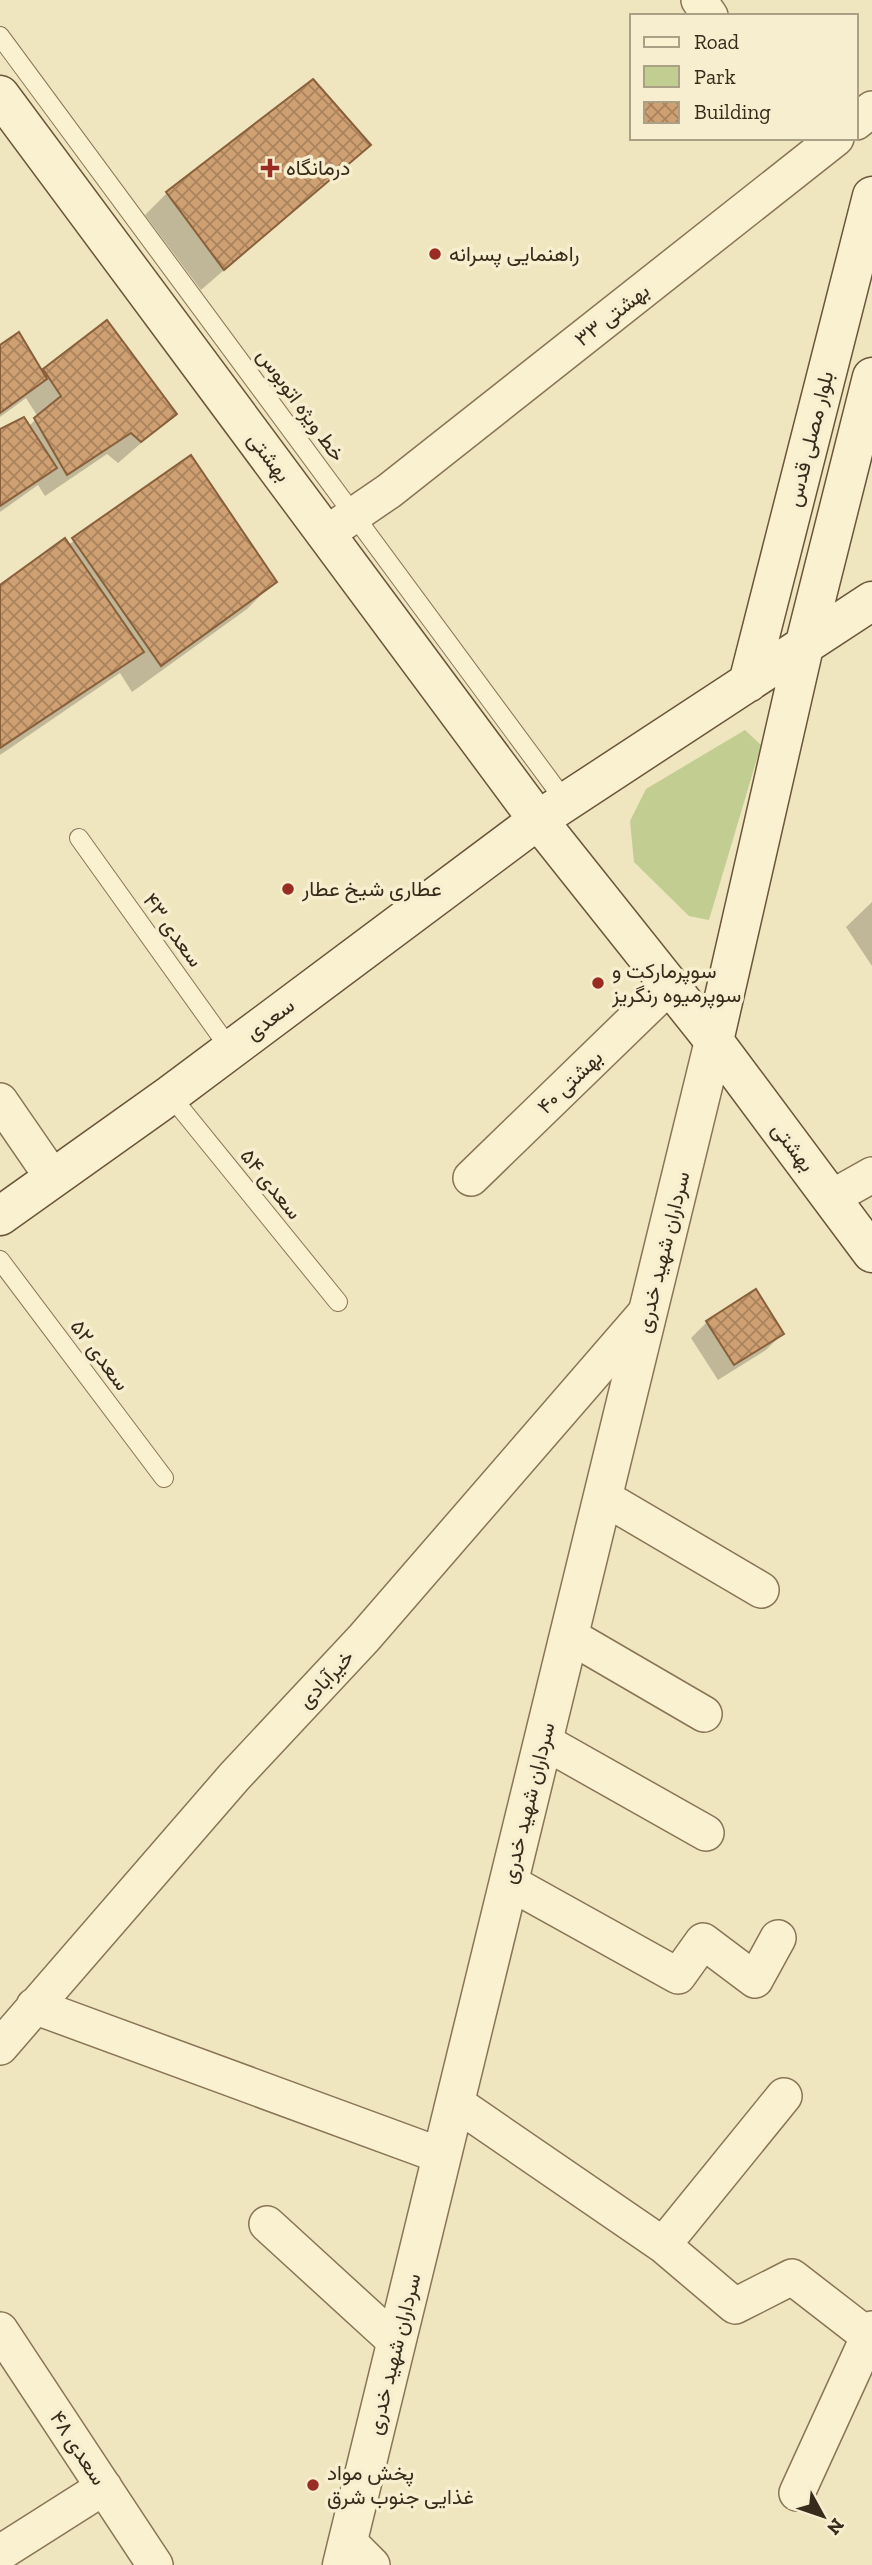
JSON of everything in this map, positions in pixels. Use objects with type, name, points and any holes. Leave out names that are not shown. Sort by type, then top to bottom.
[{"type":"main road","name":"بهشتی","points":[[7,119],[340,525],[552,811],[669,986],[715,1041],[872,1253]]},
{"type":"main road","name":"بلوار مصلی قدس","points":[[748,683],[872,196]]},
{"type":"main road","points":[[804,647],[872,377]]},
{"type":"main road","points":[[804,647],[872,601]]},
{"type":"main road","name":"سعدی","points":[[0,1216],[170,1095],[552,811],[804,647]]},
{"type":"main road","name":"سرداران شهید خدری","points":[[354,2557],[397,2342],[715,1041],[804,647]]},
{"type":"street","points":[[858,120],[872,109]]},
{"type":"street","name":"بهشتی ۳۳","points":[[340,525],[389,491],[816,144]]},
{"type":"street","name":"بهشتی ۴۰","points":[[471,1178],[669,986]]},
{"type":"street","points":[[0,1101],[53,1178]]},
{"type":"street","points":[[831,1198],[872,1175]]},
{"type":"street","name":"خیرآبادی","points":[[0,2047],[234,1777],[364,1638],[649,1309]]},
{"type":"street","points":[[603,1497],[761,1590]]},
{"type":"street","points":[[570,1636],[704,1714]]},
{"type":"street","points":[[544,1741],[706,1833]]},
{"type":"street","points":[[509,1882],[678,1976],[703,1941],[755,1980],[778,1938]]},
{"type":"street","points":[[34,2006],[442,2156]]},
{"type":"street","points":[[663,2245],[784,2096]]},
{"type":"street","points":[[456,2102],[663,2245],[735,2306],[792,2277],[871,2334],[797,2493]]},
{"type":"street","points":[[267,2224],[397,2342]]},
{"type":"street","name":"سعدی ۴۸","points":[[0,2330],[155,2565]]},
{"type":"street","points":[[0,2553],[104,2487]]},
{"type":"lane","name":"خط ویژه اتوبوس","points":[[0,36],[340,525]]},
{"type":"lane","name":"سعدی ۴۳","points":[[79,838],[230,1049]]},
{"type":"lane","name":"سعدی ۵۴","points":[[170,1095],[338,1303]]},
{"type":"lane","name":"سعدی ۵۲","points":[[0,1260],[164,1478]]},
{"type":"green space","points":[[745,730],[761,745],[709,920],[689,916],[634,862],[630,821],[646,789]]},
{"type":"building","name":"درمانگاه","points":[[313,79],[371,145],[224,270],[166,192]]},
{"type":"building","points":[[107,320],[177,414],[141,442],[131,433],[67,475],[34,418],[61,396],[43,369]]},
{"type":"building","points":[[19,332],[47,379],[0,413],[0,345]]},
{"type":"building","points":[[24,417],[57,468],[0,506],[0,429]]},
{"type":"building","points":[[191,455],[277,582],[161,666],[72,538]]},
{"type":"building","points":[[65,538],[144,652],[0,748],[0,585]]},
{"type":"building","points":[[756,1289],[784,1334],[734,1365],[706,1321]]},
{"type":"place","name":"درمانگاه","points":[[270,168]]},
{"type":"place","name":"راهنمایی پسرانه","points":[[435,254]]},
{"type":"place","name":"عطاری شیخ عطار","points":[[288,889]]},
{"type":"place","name":"سوپرمارکت و سوپرمیوه رنگریز","points":[[598,983]]},
{"type":"place","name":"پخش مواد غذایی جنوب شرق","points":[[313,2485]]}]
